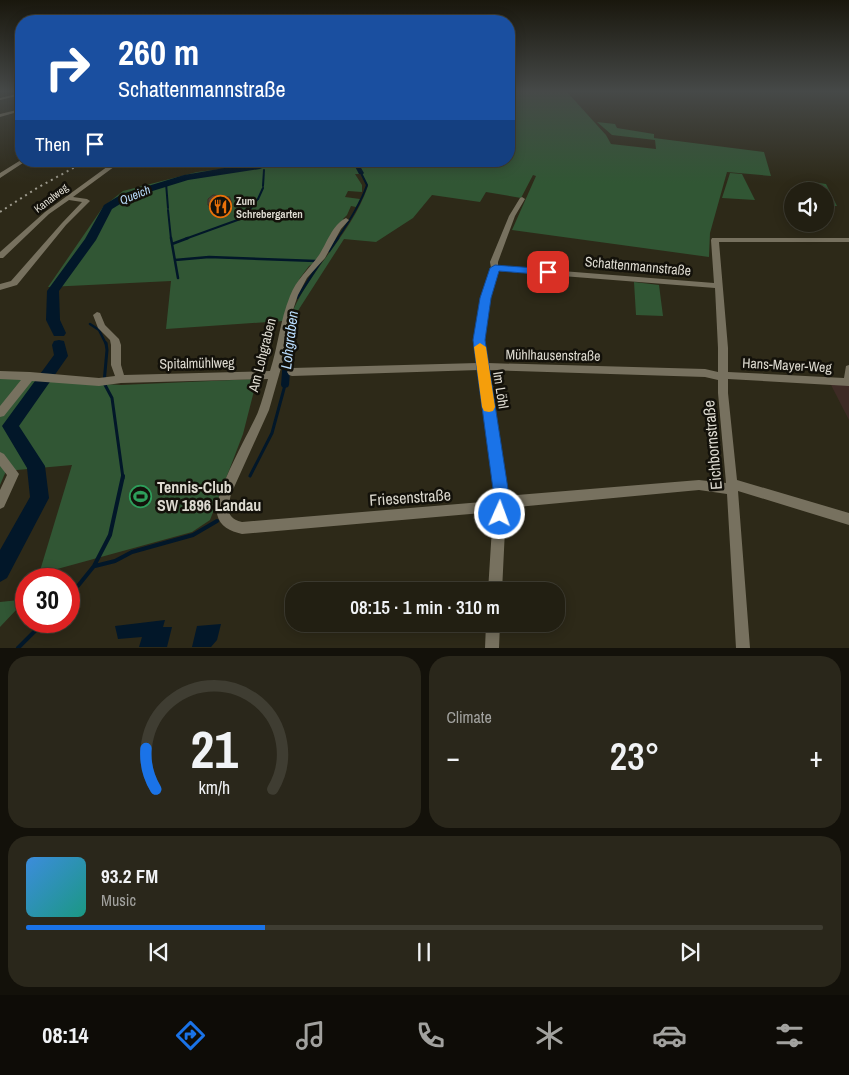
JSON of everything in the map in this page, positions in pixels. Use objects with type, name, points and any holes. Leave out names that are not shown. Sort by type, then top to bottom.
[{"type":"street","points":[[0,176],[15,166]]},
{"type":"street","name":"Kanalweg","points":[[0,256],[47,213],[111,167]]},
{"type":"street","points":[[0,287],[14,283],[64,224],[87,201],[67,198]]},
{"type":"street","name":"Im Löhl","points":[[501,504],[498,466],[479,340],[485,298],[495,268],[496,254],[512,216],[522,199]]},
{"type":"street","name":"Am Lohgraben","points":[[222,507],[225,494],[259,423],[274,375],[291,303],[301,283],[322,256],[338,228],[346,220]]},
{"type":"street","name":"Eichbornstraße","points":[[743,648],[723,376],[716,239],[849,240]]},
{"type":"street","name":"Schattenmannstraße","points":[[495,268],[718,286]]},
{"type":"street","points":[[97,315],[101,326],[114,339],[116,345],[116,365],[121,378]]},
{"type":"street","name":"Mühlhausenstraße","points":[[292,372],[482,367],[704,373],[723,376]]},
{"type":"street","name":"Hans-Mayer-Weg","points":[[723,376],[849,380],[849,369]]},
{"type":"street","name":"Spitalmühlweg","points":[[0,375],[108,382],[121,378],[274,375]]},
{"type":"street","points":[[0,413],[34,376]]},
{"type":"street","points":[[0,458],[12,474],[0,503]]},
{"type":"street","name":"Friesenstraße","points":[[222,507],[227,523],[233,527],[242,528],[488,508],[501,504],[699,485],[732,487],[849,519]]},
{"type":"street","points":[[496,582],[501,504]]},
{"type":"street","points":[[492,648],[493,632]]},
{"type":"shaded area","points":[[830,383],[849,384],[849,420]]},
{"type":"green space","points":[[515,122],[594,122],[611,144],[656,149],[655,140],[612,135],[597,122],[599,122],[615,124],[617,128],[654,134],[654,138],[764,152],[771,176],[727,172],[710,233],[709,257],[512,230],[536,176],[533,175],[521,198],[486,192],[480,202],[432,195],[413,218],[376,242],[344,239],[292,320],[289,320],[307,285],[351,221],[360,204],[368,186],[362,174],[355,174],[362,185],[362,192],[348,191],[345,197],[360,199],[356,207],[351,206],[317,261],[309,266],[300,278],[283,321],[166,329],[171,281],[48,287],[103,207],[123,191],[197,172],[238,167],[515,167]]},
{"type":"green space","points":[[730,173],[742,174],[755,200],[722,198]]},
{"type":"green space","points":[[634,282],[659,285],[663,316],[636,315]]},
{"type":"green space","name":"Tennis-Club SW 1896 Landau","points":[[0,378],[121,385],[257,379],[243,434],[210,520],[192,532],[61,568],[41,568],[72,465],[6,471],[0,485]]},
{"type":"green space","points":[[15,600],[15,611],[0,627],[0,602]]},
{"type":"water","points":[[165,620],[163,627],[172,627],[167,647],[139,647],[142,637],[118,639],[115,626]]},
{"type":"water","points":[[221,624],[217,640],[211,647],[192,647],[197,626]]},
{"type":"building","points":[[213,195],[230,197],[225,202],[208,205],[208,199]]},
{"type":"waterway","name":"Queich","points":[[59,333],[53,320],[53,291],[90,240],[108,207],[126,196],[187,177],[253,167]]},
{"type":"waterway","name":"Lohgraben","points":[[358,167],[361,173]]},
{"type":"waterway","points":[[263,186],[264,170]]},
{"type":"waterway","name":"Lohgraben","points":[[337,239],[354,213],[367,185],[361,173]]},
{"type":"waterway","points":[[166,183],[168,208]]},
{"type":"waterway","points":[[258,199],[263,188]]},
{"type":"waterway","points":[[185,239],[243,218],[257,200]]},
{"type":"waterway","points":[[168,210],[171,239]]},
{"type":"waterway","points":[[171,238],[172,244]]},
{"type":"waterway","points":[[172,244],[188,238]]},
{"type":"waterway","name":"Lohgraben","points":[[329,251],[338,238]]},
{"type":"waterway","points":[[172,244],[178,278]]},
{"type":"waterway","points":[[175,260],[209,257],[316,261]]},
{"type":"waterway","name":"Lohgraben","points":[[297,298],[321,261]]},
{"type":"waterway","name":"Lohgraben","points":[[285,385],[290,320]]},
{"type":"waterway","points":[[90,324],[99,330],[106,344]]},
{"type":"waterway","points":[[106,343],[104,383],[112,398],[123,477]]},
{"type":"waterway","name":"Queich","points":[[0,571],[40,498],[36,466],[10,426],[61,356],[59,345]]},
{"type":"waterway","name":"Lohgraben","points":[[250,476],[272,433],[285,385]]},
{"type":"waterway","points":[[80,583],[94,566],[110,535],[123,477]]},
{"type":"waterway","name":"Lohgraben","points":[[95,566],[115,561],[132,552],[193,535],[217,521]]},
{"type":"waterway","points":[[18,648],[33,633]]},
{"type":"railway","points":[[0,212],[37,188],[75,167]]},
{"type":"slow traffic","points":[[480,347],[489,407]]},
{"type":"place","name":"Zum Schrebergarten","points":[[220,207]]},
{"type":"place","name":"Tennis-Club SW 1896 Landau","points":[[141,496]]},
{"type":"route","points":[[500,514],[501,489],[479,340],[485,298],[492,272],[495,268],[548,272]]}]
